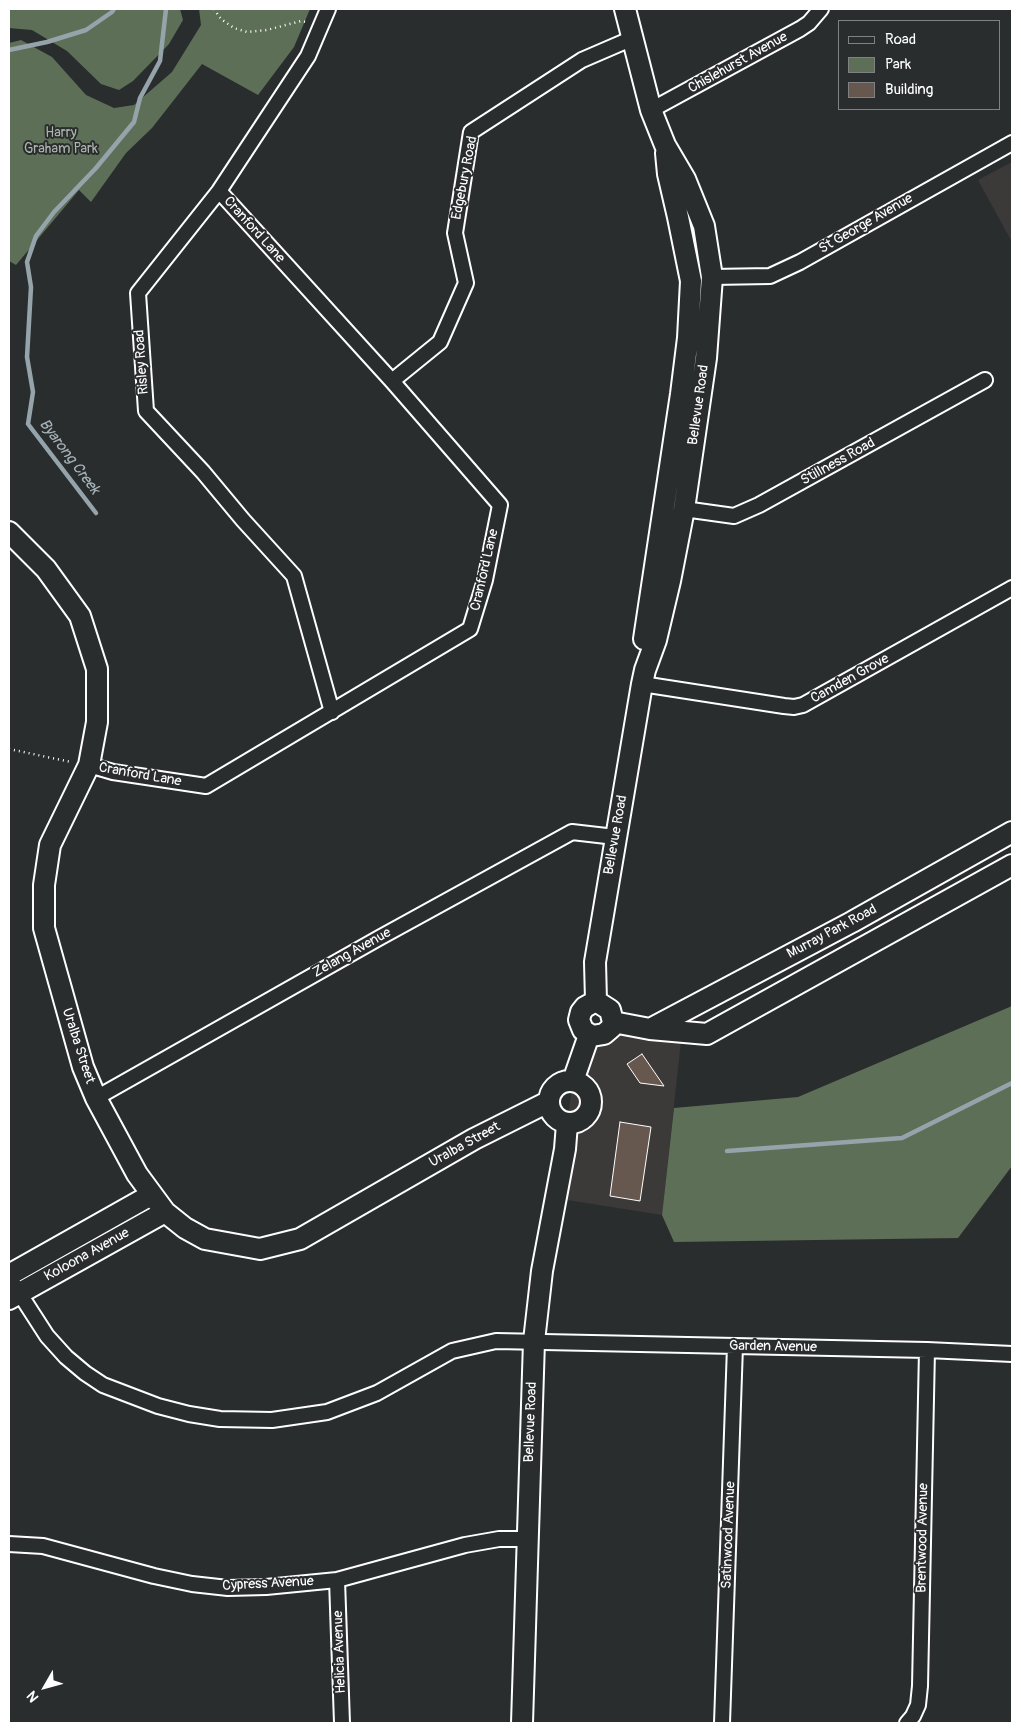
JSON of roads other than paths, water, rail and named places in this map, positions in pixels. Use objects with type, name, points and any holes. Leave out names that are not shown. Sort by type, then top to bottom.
[{"type":"street","name":"Risley Road","points":[[328,9],[308,56],[219,192],[138,293],[146,411],[203,472],[243,520],[294,576],[332,712]]},
{"type":"street","name":"Bellevue Road","points":[[596,1001],[595,962],[615,837],[644,677],[656,640],[684,509],[706,358],[712,277],[704,226],[685,179],[665,145],[651,110],[625,9]]},
{"type":"street","name":"Bellevue Road","points":[[633,38],[638,9]]},
{"type":"street","name":"Chislehurst Avenue","points":[[651,110],[800,29],[809,23],[821,9]]},
{"type":"street","name":"Edgebury Road","points":[[392,381],[440,342],[466,283],[454,233],[471,132],[582,60],[633,38]]},
{"type":"street","name":"St George Avenue","points":[[712,277],[770,276],[800,262],[1012,143]]},
{"type":"street","name":"Bellevue Road","points":[[644,677],[644,642],[681,394],[688,338],[691,281],[668,174],[665,145]]},
{"type":"street","name":"Cranford Lane","points":[[89,765],[113,772],[206,786],[470,630],[485,580],[500,505],[392,381],[219,192]]},
{"type":"street","name":"Stillness Road","points":[[684,509],[734,516],[759,506],[985,380]]},
{"type":"street","name":"Uralba Street","points":[[9,532],[46,569],[80,616],[97,670],[97,722],[89,765],[50,845],[44,884],[44,928],[83,1067],[96,1098],[137,1174],[165,1212],[185,1228],[205,1239],[260,1249],[300,1239],[474,1139],[548,1102]]},
{"type":"street","name":"Camden Grove","points":[[644,677],[784,706],[794,707],[803,705],[1012,588]]},
{"type":"street","name":"Zelang Avenue","points":[[96,1098],[379,938],[572,832],[615,837]]},
{"type":"street","name":"Murray Park Road","points":[[650,1029],[852,922],[1012,832]]},
{"type":"street","name":"Murray Park Road","points":[[613,1022],[650,1029],[707,1034],[1012,865]]},
{"type":"street","points":[[852,922],[864,947]]},
{"type":"street","points":[[596,1001],[610,1010],[613,1022],[609,1031],[598,1036],[589,1035],[582,1030],[579,1020],[581,1012],[585,1007],[596,1001]]},
{"type":"street","points":[[573,1081],[589,1035]]},
{"type":"street","points":[[573,1081],[586,1088],[590,1094],[590,1109],[587,1116],[574,1124],[559,1121],[553,1116],[548,1102],[553,1088],[559,1084],[573,1081]]},
{"type":"street","name":"Bellevue Road","points":[[522,1723],[534,1342],[542,1271],[565,1150],[567,1124]]},
{"type":"street","name":"Koloona Avenue","points":[[11,1286],[151,1195]]},
{"type":"street","name":"Koloona Avenue","points":[[11,1286],[165,1212]]},
{"type":"street","name":"Garden Avenue","points":[[11,1286],[47,1336],[85,1373],[103,1384],[158,1406],[188,1414],[220,1419],[272,1420],[327,1412],[377,1393],[452,1351],[496,1342],[927,1350],[1012,1354]]},
{"type":"street","name":"Satinwood Avenue","points":[[722,1723],[735,1346]]},
{"type":"street","name":"Brentwood Avenue","points":[[907,1723],[913,1716],[918,1704],[920,1686],[927,1350]]},
{"type":"street","name":"Cypress Avenue","points":[[9,1544],[43,1546],[154,1576],[192,1584],[228,1588],[266,1587],[337,1580],[465,1546],[499,1539],[527,1540]]},
{"type":"street","name":"Helicia Avenue","points":[[337,1580],[342,1723]]},
{"type":"waterway","name":"Byarong Creek","points":[[9,50],[47,42],[86,30],[114,9]]},
{"type":"waterway","name":"Byarong Creek","points":[[96,513],[28,424],[33,392],[27,357],[31,287],[27,262],[36,236],[54,212],[96,168],[134,122],[140,98],[160,61],[166,9]]},
{"type":"waterway","points":[[727,1151],[902,1138],[1012,1083]]},
{"type":"park label","name":"Harry Graham Park","points":[[61,142]]}]
